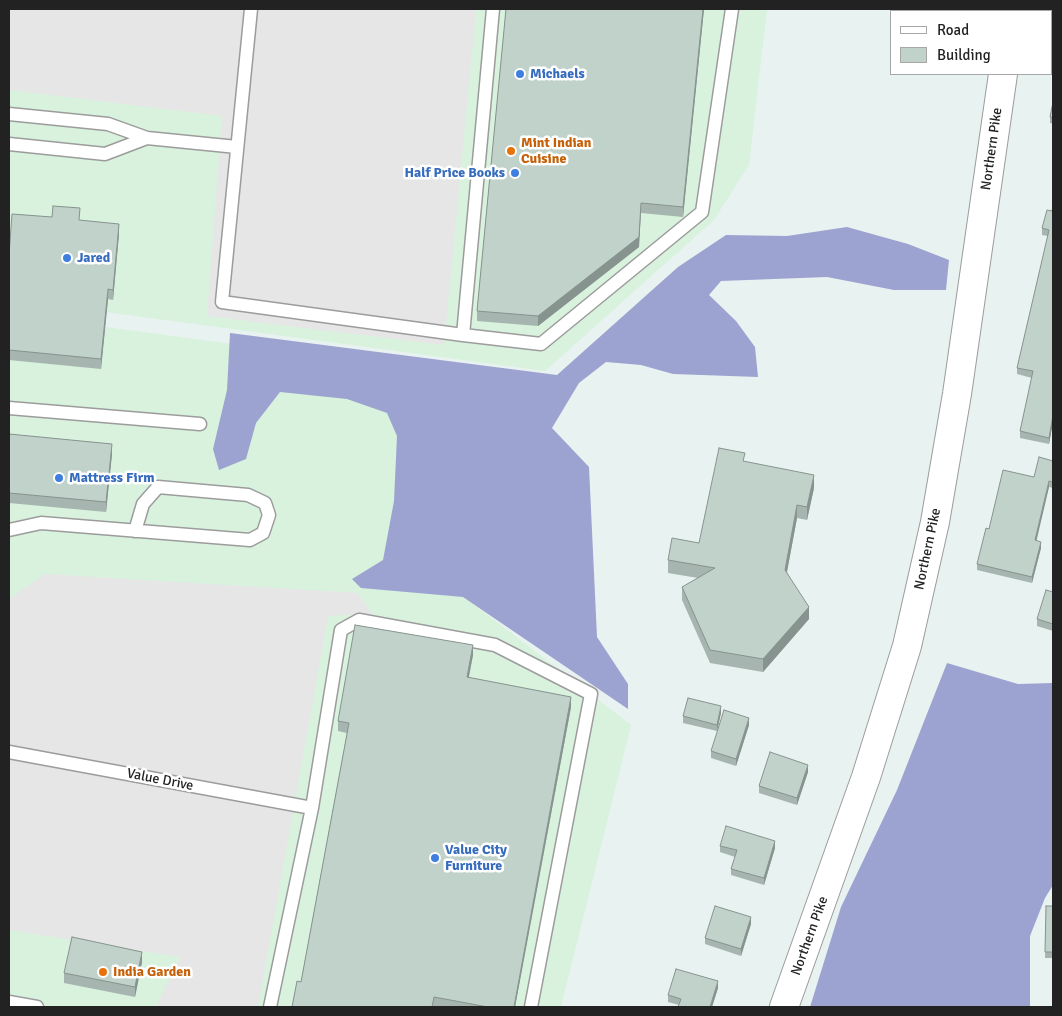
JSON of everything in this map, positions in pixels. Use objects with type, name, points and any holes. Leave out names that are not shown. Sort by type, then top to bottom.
[{"type":"street","name":"Northern Pike","points":[[784,1007],[866,777],[907,646],[935,522],[956,403],[1002,75]]},
{"type":"lane","points":[[251,9],[222,302],[541,344],[702,212],[732,9]]},
{"type":"lane","points":[[464,335],[493,9]]},
{"type":"lane","points":[[9,114],[108,124],[147,138],[237,147]]},
{"type":"lane","points":[[9,144],[105,154],[147,138]]},
{"type":"lane","points":[[9,408],[200,424]]},
{"type":"lane","points":[[10,528],[41,523],[135,531],[250,540],[263,533],[269,515],[266,503],[248,495],[158,487],[143,504],[135,531]]},
{"type":"lane","points":[[270,1007],[312,808],[341,630],[359,620],[495,645],[591,694],[531,1007]]},
{"type":"lane","name":"Value Drive","points":[[9,752],[312,808]]},
{"type":"lane","points":[[9,1002],[29,1006]]},
{"type":"shaded area","points":[[9,9],[767,9],[749,165],[714,220],[545,371],[9,299]]},
{"type":"shaded area","points":[[9,9],[476,9],[444,345],[207,316],[222,116],[9,90]]},
{"type":"shaded area","points":[[847,227],[908,244],[949,260],[946,290],[894,290],[827,277],[721,281],[709,295],[736,321],[755,347],[758,377],[673,374],[641,365],[606,362],[579,383],[552,428],[589,467],[597,637],[628,684],[628,709],[463,597],[361,588],[352,579],[383,560],[394,501],[397,436],[387,413],[347,399],[280,392],[256,423],[246,459],[219,470],[213,449],[227,390],[230,333],[557,375],[678,267],[726,235],[787,236]]},
{"type":"shaded area","points":[[9,314],[539,385],[445,582],[631,725],[561,1007],[9,1007]]},
{"type":"shaded area","points":[[45,574],[358,593],[372,614],[328,616],[258,1007],[156,1007],[180,957],[9,930],[9,599]]},
{"type":"shaded area","points":[[947,663],[1018,684],[1053,683],[1053,885],[1045,898],[1030,936],[1030,1007],[810,1007],[841,907],[897,790]]},
{"type":"building","points":[[506,9],[703,9],[683,207],[641,203],[639,237],[538,316],[477,311]]},
{"type":"building","points":[[953,9],[958,10],[899,10]]},
{"type":"building","points":[[1053,102],[1053,118],[1050,117]]},
{"type":"building","points":[[53,206],[80,208],[79,220],[119,224],[113,290],[108,289],[101,359],[9,350],[9,255],[12,214],[52,217]]},
{"type":"building","points":[[1053,206],[1053,415],[1049,438],[1020,431],[1033,371],[1017,368],[1049,230],[1042,228],[1047,210],[1052,211]]},
{"type":"building","name":"Mattress Firm","points":[[9,434],[112,444],[106,502],[9,493]]},
{"type":"building","points":[[719,448],[745,453],[743,461],[814,475],[807,507],[797,505],[785,570],[809,607],[763,659],[710,650],[682,587],[715,568],[668,560],[672,538],[699,543]]},
{"type":"building","points":[[1039,457],[1053,461],[1053,482],[1049,481],[1035,540],[1041,542],[1032,577],[977,564],[986,528],[989,529],[1003,470],[1034,477]]},
{"type":"building","points":[[1046,590],[1053,592],[1053,624],[1037,619]]},
{"type":"building","name":"Value City Furniture","points":[[355,625],[473,645],[467,677],[571,697],[514,1007],[488,1007],[434,997],[432,1007],[292,1007],[297,981],[301,982],[349,723],[338,721]]},
{"type":"building","points":[[688,698],[721,706],[717,725],[683,716]]},
{"type":"building","points":[[724,710],[749,718],[736,759],[711,751]]},
{"type":"building","points":[[770,752],[808,765],[797,798],[759,786]]},
{"type":"building","points":[[726,826],[775,841],[764,878],[731,869],[737,850],[720,846]]},
{"type":"building","points":[[715,906],[751,917],[741,949],[705,938]]},
{"type":"building","points":[[1046,906],[1053,906],[1053,952],[1045,952]]},
{"type":"building","name":"India Garden","points":[[72,937],[142,952],[135,987],[64,973]]},
{"type":"building","points":[[676,969],[718,981],[710,1007],[678,1007],[681,999],[668,995]]},
{"type":"place","name":"Michaels","points":[[520,74]]},
{"type":"place","name":"Mint Indian Cuisine","points":[[511,151]]},
{"type":"place","name":"Half Price Books","points":[[515,173]]},
{"type":"place","name":"Jared","points":[[67,258]]},
{"type":"place","name":"Mattress Firm","points":[[59,478]]},
{"type":"place","name":"Value City Furniture","points":[[435,858]]},
{"type":"place","name":"India Garden","points":[[103,972]]}]
